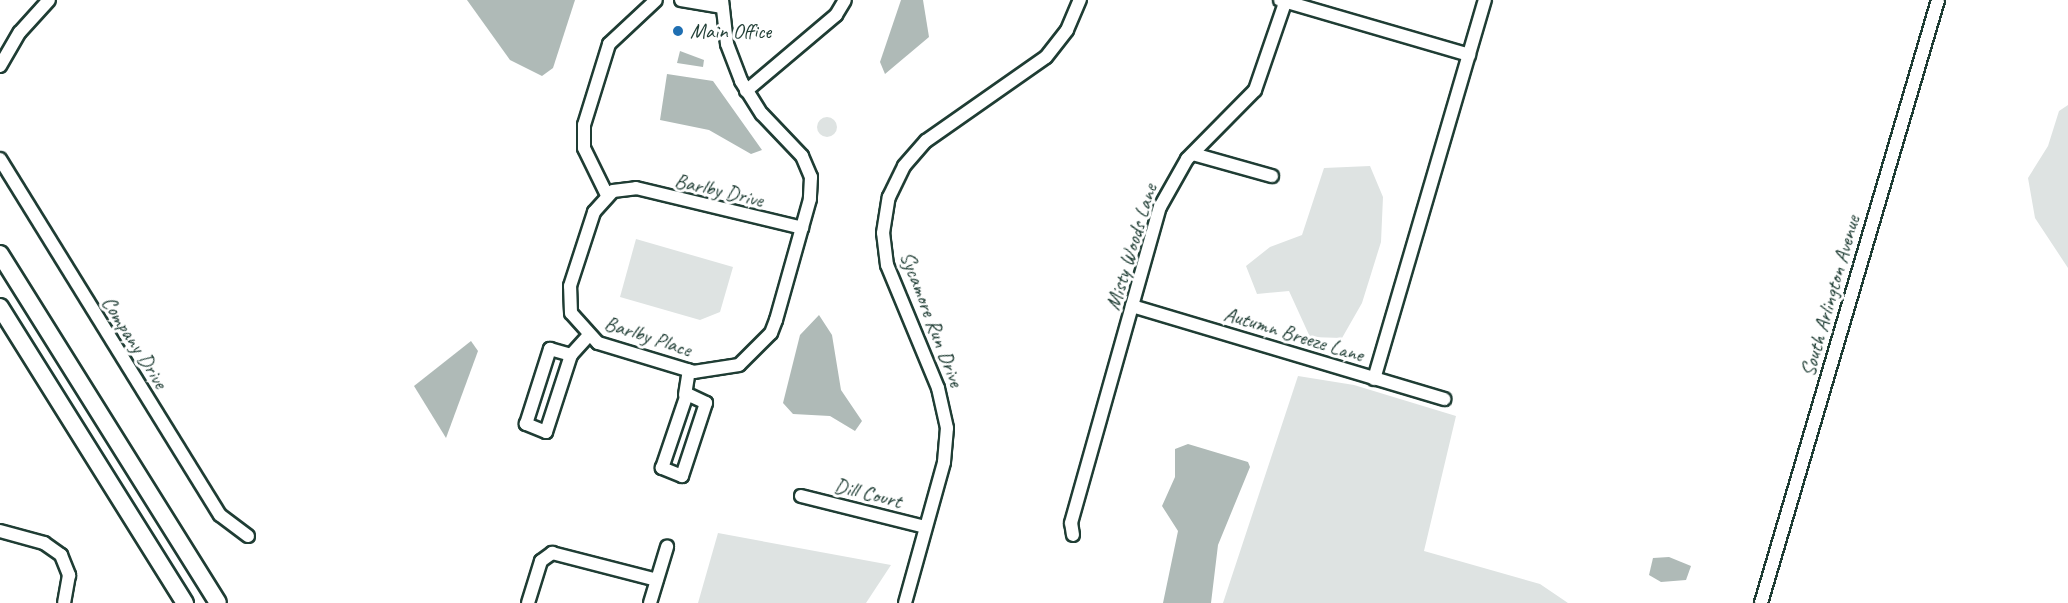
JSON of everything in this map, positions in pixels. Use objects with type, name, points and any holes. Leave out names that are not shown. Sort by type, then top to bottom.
[{"type":"highway","points":[[0,254],[218,603]]},
{"type":"highway","points":[[0,308],[185,603]]},
{"type":"street","points":[[0,66],[20,32],[49,0]]},
{"type":"street","points":[[607,195],[584,148],[584,125],[609,44],[656,0]]},
{"type":"street","points":[[681,0],[722,3],[728,48],[746,91],[807,164],[812,190],[802,228]]},
{"type":"street","points":[[746,91],[836,15],[845,0]]},
{"type":"street","name":"Sycamore Run Drive","points":[[905,603],[907,587],[945,457],[946,418],[887,265],[883,233],[889,197],[904,166],[926,141],[1046,57],[1064,35],[1080,0]]},
{"type":"street","points":[[1374,379],[1485,0]]},
{"type":"street","name":"South Arlington Avenue","points":[[1761,603],[1938,0]]},
{"type":"street","points":[[1284,1],[1469,55]]},
{"type":"street","name":"Misty Woods Lane","points":[[1073,535],[1071,523],[1160,207],[1192,154],[1255,90],[1284,1]]},
{"type":"street","points":[[1192,154],[1272,176]]},
{"type":"street","name":"Company Drive","points":[[0,159],[220,515],[248,536]]},
{"type":"street","name":"Barlby Drive","points":[[607,195],[627,188],[802,228]]},
{"type":"street","name":"Barlby Place","points":[[607,195],[594,212],[570,286],[571,313],[588,336],[689,370],[725,370],[751,358],[771,333],[802,228]]},
{"type":"street","name":"Autumn Breeze Lane","points":[[1132,306],[1444,399]]},
{"type":"street","points":[[572,355],[548,350],[528,427],[549,431],[572,355],[588,336]]},
{"type":"street","points":[[685,395],[706,404],[682,476],[662,468],[685,395],[689,370]]},
{"type":"street","name":"Dill Court","points":[[801,496],[925,527]]},
{"type":"street","points":[[0,531],[44,543],[61,555],[69,575],[64,603]]},
{"type":"street","points":[[650,603],[667,547]]},
{"type":"street","points":[[528,603],[541,561],[552,552],[657,580]]},
{"type":"shaded area","points":[[467,0],[575,0],[553,68],[542,76],[510,60]]},
{"type":"shaded area","points":[[901,0],[923,0],[929,37],[885,74],[880,62]]},
{"type":"shaded area","points":[[680,51],[704,60],[703,67],[677,63]]},
{"type":"shaded area","points":[[667,74],[713,81],[762,150],[751,154],[709,130],[660,120]]},
{"type":"shaded area","points":[[2068,105],[2068,268],[2035,218],[2028,178],[2048,146],[2059,111]]},
{"type":"shaded area","points":[[827,117],[834,120],[837,127],[834,134],[827,137],[820,134],[817,127],[820,120]]},
{"type":"shaded area","points":[[1370,166],[1383,197],[1381,242],[1362,303],[1342,338],[1310,337],[1289,291],[1257,294],[1246,266],[1270,247],[1302,235],[1324,168]]},
{"type":"shaded area","points":[[636,239],[733,267],[720,312],[700,320],[620,297]]},
{"type":"shaded area","points":[[819,315],[832,335],[841,390],[862,421],[855,431],[830,416],[793,414],[783,403],[800,335]]},
{"type":"shaded area","points":[[471,341],[478,351],[446,438],[414,386]]},
{"type":"shaded area","points":[[1298,376],[1354,385],[1456,416],[1424,551],[1540,584],[1568,603],[1223,603]]},
{"type":"shaded area","points":[[1188,444],[1248,462],[1250,467],[1218,545],[1211,603],[1163,603],[1178,531],[1162,506],[1175,477],[1175,449]]},
{"type":"shaded area","points":[[718,533],[891,565],[866,603],[698,603]]},
{"type":"shaded area","points":[[1669,557],[1691,566],[1686,580],[1661,582],[1649,575],[1653,558]]},
{"type":"place","name":"Main Office","points":[[678,31]]}]
